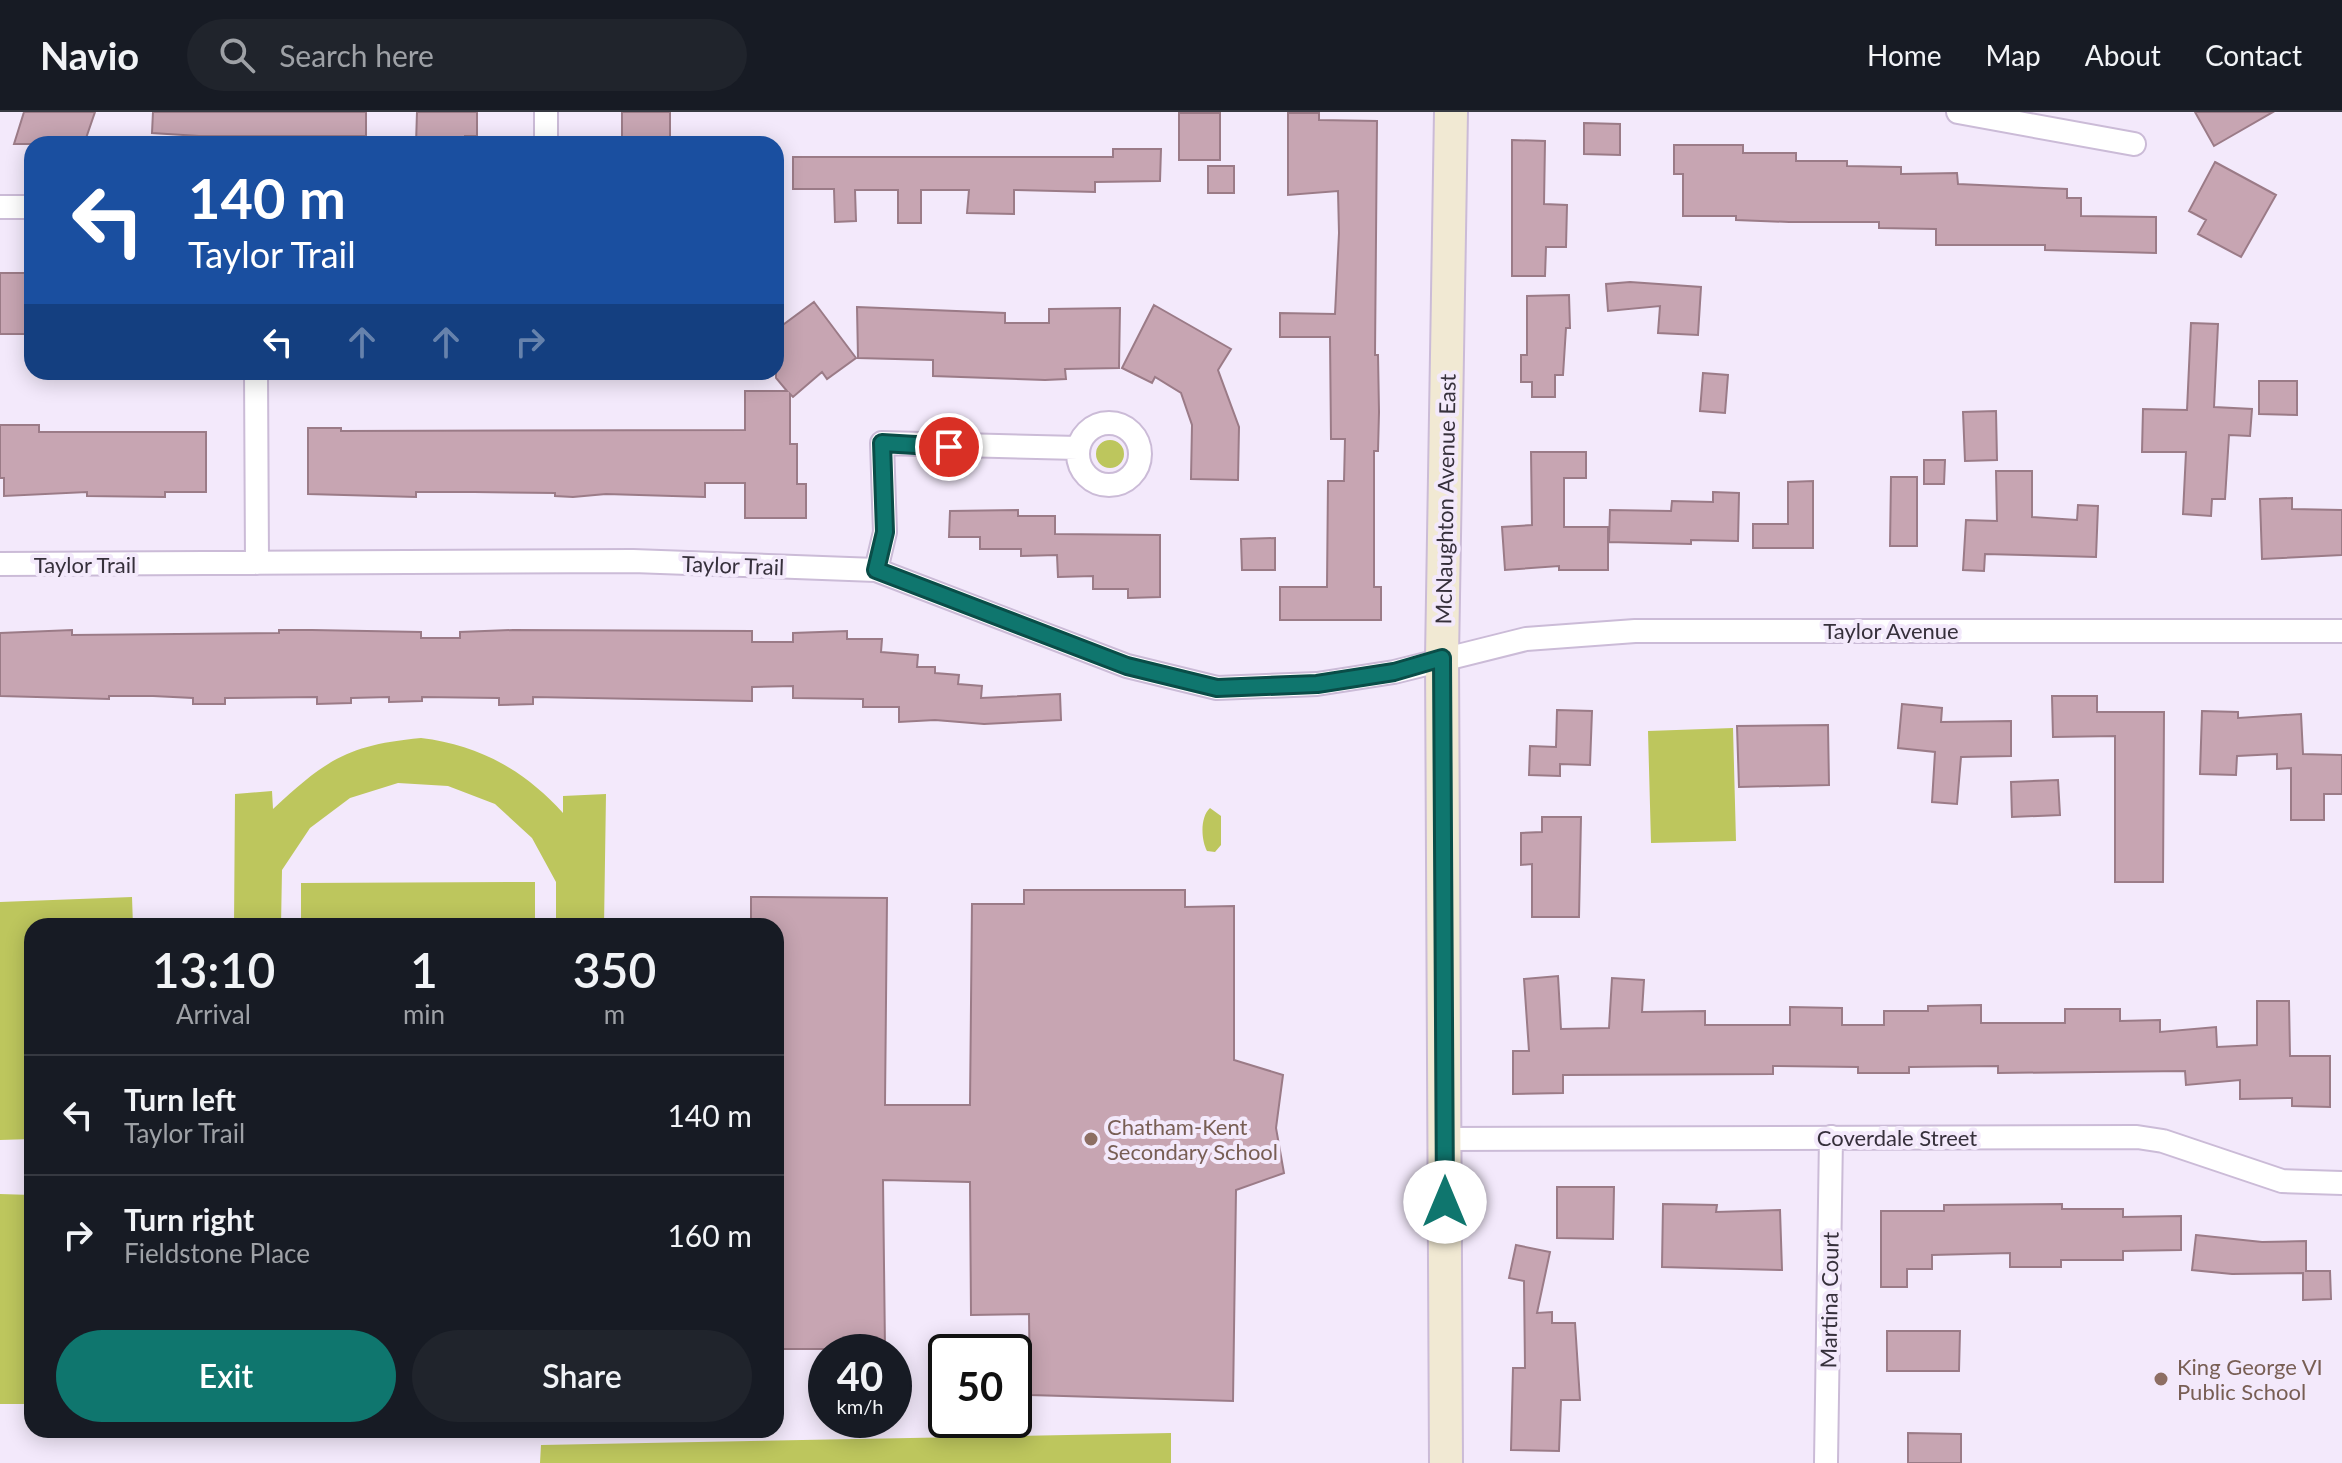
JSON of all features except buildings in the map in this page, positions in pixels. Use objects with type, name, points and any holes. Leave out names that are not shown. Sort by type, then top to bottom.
[{"type":"main road","name":"McNaughton Avenue East","points":[[1446,1463],[1442,658],[1451,112]]},
{"type":"street","points":[[546,112],[546,136]]},
{"type":"street","points":[[1958,112],[2134,144]]},
{"type":"street","points":[[0,207],[24,207]]},
{"type":"street","points":[[256,380],[257,563]]},
{"type":"street","points":[[876,570],[885,532],[882,443],[1078,448]]},
{"type":"street","name":"Taylor Trail","points":[[0,564],[633,561],[876,570],[1127,666],[1217,688],[1317,684],[1394,672],[1442,658]]},
{"type":"street","name":"Taylor Avenue","points":[[1442,658],[1526,639],[1635,631],[2342,631]]},
{"type":"street","name":"Martina Court","points":[[1826,1462],[1831,1137]]},
{"type":"street","name":"Coverdale Street","points":[[1445,1139],[2137,1137],[2163,1141],[2282,1181],[2342,1183]]},
{"type":"green space","points":[[1110,440],[1120,444],[1124,454],[1120,464],[1110,468],[1100,464],[1096,454],[1100,444]]},
{"type":"green space","points":[[1733,728],[1736,841],[1651,843],[1648,731]]},
{"type":"green space","points":[[421,738],[481,753],[533,784],[563,813],[563,796],[606,794],[604,918],[556,918],[556,882],[532,838],[495,804],[448,786],[398,783],[350,798],[310,828],[282,870],[281,918],[234,918],[235,794],[272,791],[273,809],[308,778],[339,758],[374,745]]},
{"type":"green space","points":[[1210,808],[1221,816],[1221,845],[1215,852],[1207,851],[1203,835],[1204,817]]},
{"type":"green space","points":[[535,882],[535,918],[301,918],[301,883]]},
{"type":"green space","points":[[132,897],[133,918],[24,918],[24,1139],[0,1140],[0,902]]},
{"type":"green space","points":[[0,1194],[24,1195],[24,1404],[0,1404]]},
{"type":"green space","points":[[1171,1433],[1171,1463],[540,1463],[541,1445]]},
{"type":"place","name":"Chatham-Kent Secondary School","points":[[1091,1139]]},
{"type":"place","name":"King George VI Public School","points":[[2161,1379]]},
{"type":"route","points":[[949,447],[882,443],[885,532],[876,570],[1127,666],[1217,688],[1317,684],[1394,672],[1442,658],[1445,1202]]}]
